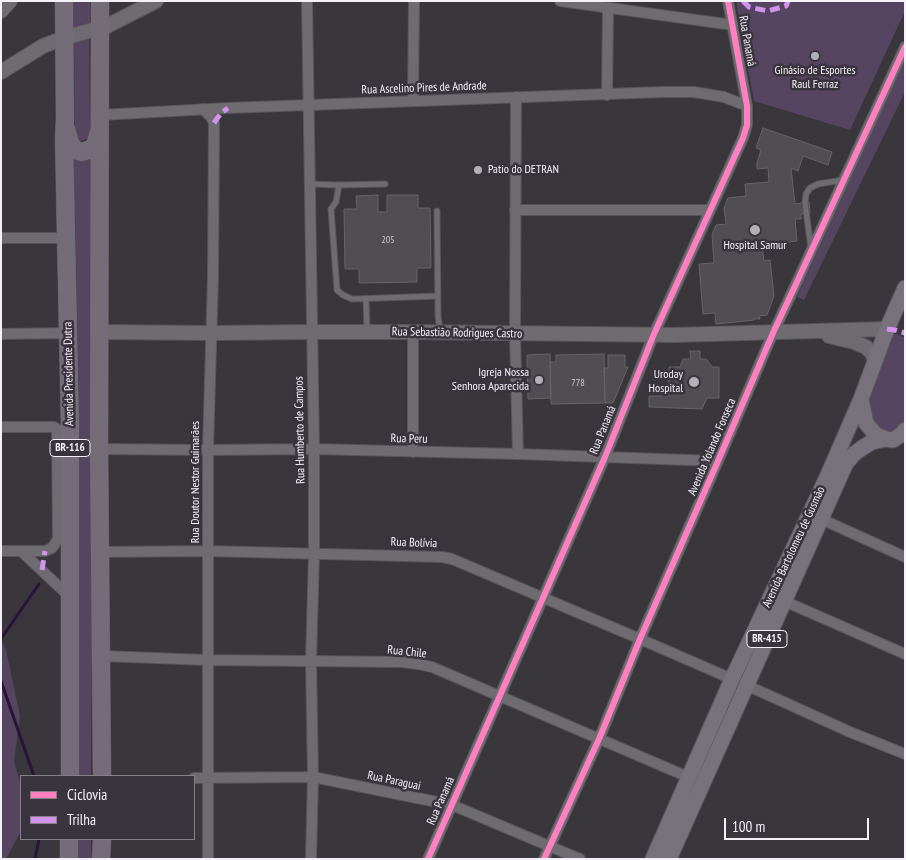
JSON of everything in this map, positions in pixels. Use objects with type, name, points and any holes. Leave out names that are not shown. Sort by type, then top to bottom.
[{"type":"highway","name":"Avenida Presidente Dutra","points":[[64,1],[70,775]]},
{"type":"highway","points":[[65,119],[67,134],[75,150],[82,152],[91,149],[95,145],[101,120],[100,1]]},
{"type":"highway","name":"BR-116","points":[[101,120],[99,449],[102,775]]},
{"type":"highway","points":[[69,840],[69,859]]},
{"type":"highway","points":[[102,840],[102,859]]},
{"type":"main road","name":"Avenida Bartolomeu de Gusmão","points":[[669,859],[739,682],[861,399],[887,329],[905,288]]},
{"type":"main road","points":[[861,399],[866,423],[876,435],[897,439]]},
{"type":"main road","name":"Avenida Bartolomeu de Gusmão","points":[[654,859],[688,777],[784,601],[846,463],[862,448],[872,442],[897,439]]},
{"type":"street","points":[[1,11],[10,1]]},
{"type":"street","points":[[1,72],[43,46],[107,26],[156,1]]},
{"type":"street","name":"Rua Humberto de Campos","points":[[307,1],[314,449],[311,661],[312,859]]},
{"type":"street","points":[[413,100],[414,1]]},
{"type":"street","points":[[560,1],[733,25]]},
{"type":"street","name":"Rua Panamá","points":[[428,859],[605,457],[654,334],[743,138],[748,116],[728,1]]},
{"type":"street","points":[[607,95],[608,8]]},
{"type":"street","name":"Avenida Yolando Fonseca","points":[[544,859],[599,739],[640,639],[773,333],[905,47]]},
{"type":"street","name":"Rua Ascelino Pires de Andrade","points":[[101,120],[203,109],[662,92],[694,92],[724,97],[746,106]]},
{"type":"street","points":[[516,97],[515,210],[518,454]]},
{"type":"street","name":"Rua Doutor Nestor Guimarães","points":[[203,109],[214,123],[212,333],[208,450],[208,859]]},
{"type":"street","points":[[515,210],[710,210]]},
{"type":"street","points":[[1,238],[66,238]]},
{"type":"street","name":"Rua Sebastião Rodrigues Castro","points":[[99,332],[654,334],[773,333],[887,329]]},
{"type":"street","points":[[413,332],[413,452]]},
{"type":"street","name":"Rua Sebastião Rodrigues Castro","points":[[814,332],[866,347],[872,353],[875,361]]},
{"type":"street","points":[[1,334],[68,333]]},
{"type":"street","points":[[1,427],[54,427],[57,429],[58,539],[52,548],[45,551],[1,551]]},
{"type":"street","name":"Rua Peru","points":[[99,449],[314,449],[718,460]]},
{"type":"street","points":[[821,519],[905,557]]},
{"type":"street","points":[[21,551],[70,596]]},
{"type":"street","name":"Rua Bolívia","points":[[100,552],[208,551],[314,553],[442,557],[452,559],[739,682],[850,732],[905,754]]},
{"type":"street","points":[[784,601],[905,654]]},
{"type":"street","name":"Rua Chile","points":[[101,656],[418,664],[432,667],[688,777]]},
{"type":"street","name":"Rua Paraguai","points":[[195,778],[313,777],[452,806],[580,859]]},
{"type":"lane","points":[[811,252],[805,203],[806,194],[810,188],[818,184],[844,180]]},
{"type":"lane","points":[[310,184],[385,184]]},
{"type":"lane","points":[[339,185],[336,202],[331,209],[337,290],[352,299],[438,296]]},
{"type":"lane","points":[[437,211],[440,332]]},
{"type":"lane","points":[[366,298],[367,332]]},
{"type":"shaded area","points":[[73,1],[90,1],[90,25],[74,29]]},
{"type":"shaded area","name":"Ginásio de Esportes Raul Ferraz","points":[[736,1],[905,1],[905,11],[850,130],[754,101]]},
{"type":"shaded area","points":[[89,36],[90,129],[89,137],[81,141],[77,140],[75,135],[74,40]]},
{"type":"shaded area","points":[[905,60],[905,92],[804,300],[797,297]]},
{"type":"shaded area","points":[[68,151],[96,153],[94,214],[91,775],[77,775],[79,399],[75,215]]},
{"type":"shaded area","points":[[897,334],[905,338],[905,421],[900,431],[885,433],[873,423],[869,410],[871,391],[892,335]]},
{"type":"shaded area","points":[[1,640],[6,650],[20,716],[14,761],[20,782],[20,833],[6,859],[1,859]]},
{"type":"shaded area","points":[[78,840],[91,840],[91,859],[78,859]]},
{"type":"building","name":"Hospital Samur","points":[[763,128],[832,152],[828,165],[803,156],[798,171],[791,168],[795,204],[809,202],[810,213],[801,214],[801,219],[795,219],[797,241],[762,245],[764,261],[770,260],[774,296],[767,315],[759,316],[760,319],[716,324],[715,313],[703,314],[699,264],[714,263],[712,235],[716,225],[726,224],[724,208],[728,198],[746,196],[745,184],[769,182],[768,168],[757,169],[761,150],[756,148]]},
{"type":"building","points":[[378,195],[378,212],[387,212],[387,195],[418,195],[418,208],[430,208],[431,268],[417,268],[417,282],[359,283],[359,269],[345,269],[344,209],[357,209],[356,196]]},
{"type":"building","name":"Uroday Hospital","points":[[690,351],[700,351],[700,359],[706,359],[712,367],[719,367],[719,398],[707,398],[702,409],[649,407],[649,396],[668,396],[669,367],[680,367],[683,359],[691,359]]},
{"type":"building","name":"Igreja Nossa Senhora Aparecida","points":[[550,354],[551,398],[528,399],[527,355]]},
{"type":"building","points":[[604,354],[605,403],[551,404],[550,362],[556,362],[556,355]]},
{"type":"building","points":[[608,355],[625,355],[625,367],[628,367],[613,403],[605,403],[604,368],[608,368]]},
{"type":"waterway","points":[[1,639],[39,584]]},
{"type":"waterway","points":[[1,681],[34,775]]},
{"type":"waterway","points":[[35,859],[39,840]]},
{"type":"marked path","points":[[743,1],[749,7],[768,11],[786,6],[788,1]]},
{"type":"marked path","points":[[214,123],[221,113],[228,108]]},
{"type":"marked path","points":[[887,329],[905,333]]},
{"type":"marked path","points":[[42,570],[45,551]]},
{"type":"cycle path","points":[[428,859],[605,457],[654,334],[743,138],[747,125],[747,106],[728,1]]},
{"type":"cycle path","points":[[544,859],[599,739],[640,639],[773,333],[905,47]]},
{"type":"place","name":"Ginásio de Esportes Raul Ferraz","points":[[815,56]]},
{"type":"place","name":"Patio do DETRAN","points":[[478,170]]},
{"type":"place","name":"Hospital Samur","points":[[755,230]]},
{"type":"place","name":"Igreja Nossa Senhora Aparecida","points":[[539,380]]},
{"type":"place","name":"Uroday Hospital","points":[[694,382]]}]
